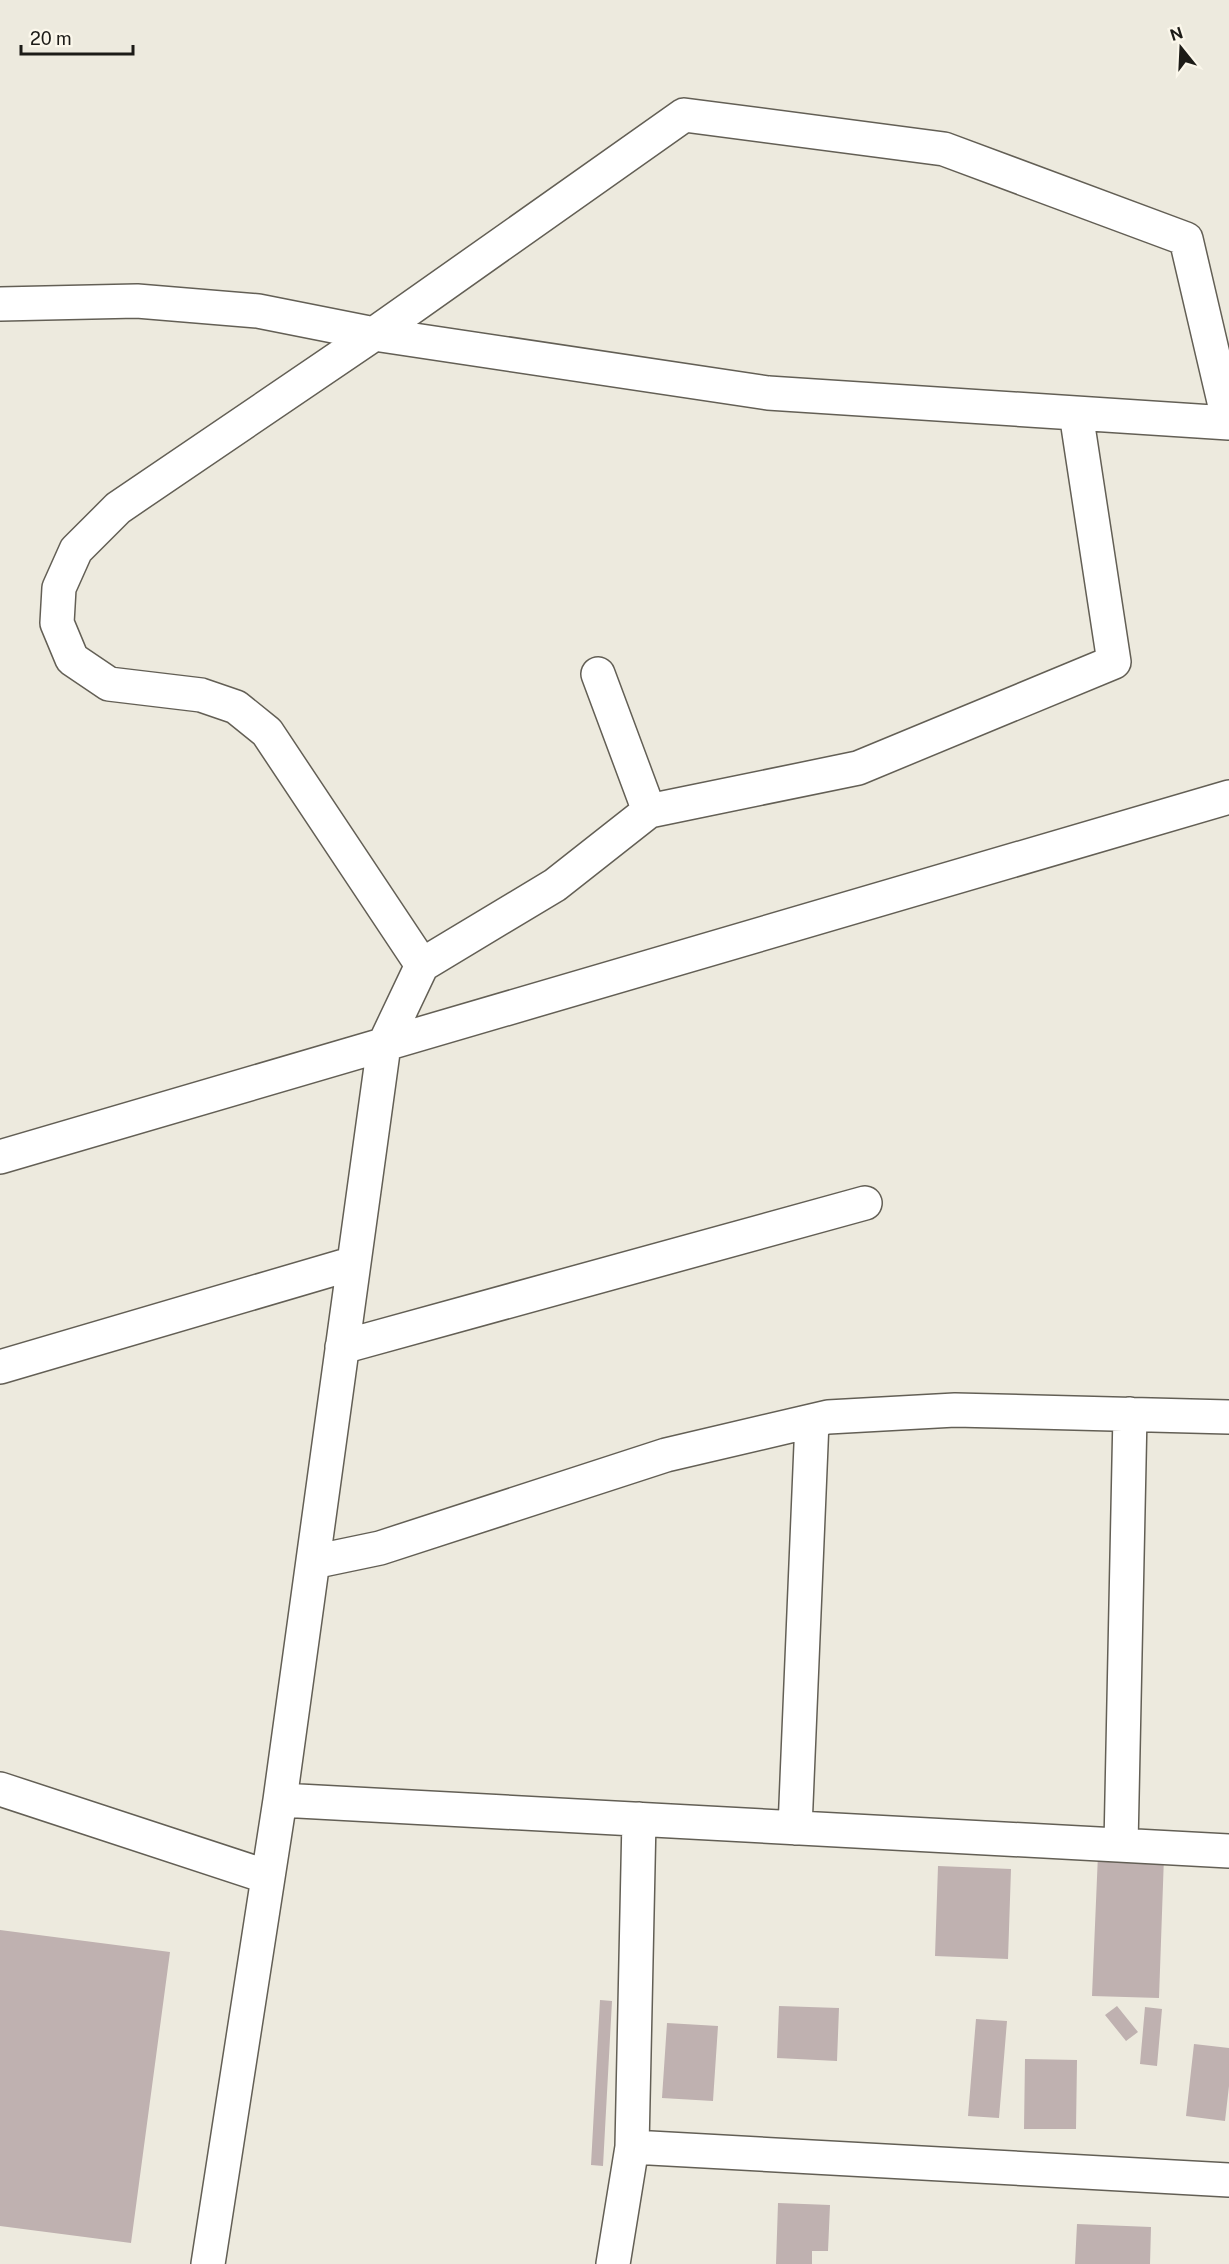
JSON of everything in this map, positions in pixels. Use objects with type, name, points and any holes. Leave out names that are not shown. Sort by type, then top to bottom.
[{"type":"street","points":[[0,304],[137,301],[258,311],[374,334],[768,393],[1229,423],[1186,239],[944,149],[684,115],[374,334],[118,508],[76,550],[59,588],[57,623],[72,658],[109,684],[201,695],[236,707],[267,732],[422,965]]},
{"type":"street","points":[[207,2264],[280,1800],[384,1045],[422,965],[555,885],[649,811],[858,768],[1114,662],[1076,413]]},
{"type":"street","points":[[598,674],[649,811]]},
{"type":"street","points":[[0,1157],[1229,797]]},
{"type":"street","points":[[342,1347],[865,1203]]},
{"type":"street","points":[[0,1367],[354,1263]]},
{"type":"street","points":[[313,1562],[380,1548],[666,1455],[828,1417],[955,1410],[1229,1417]]},
{"type":"street","points":[[1120,1845],[1130,1414]]},
{"type":"street","points":[[795,1828],[812,1420]]},
{"type":"street","points":[[0,1789],[268,1877]]},
{"type":"street","points":[[280,1800],[1229,1851]]},
{"type":"street","points":[[613,2264],[632,2146],[639,1819]]},
{"type":"street","points":[[632,2146],[1229,2180]]},
{"type":"building","points":[[1098,1854],[1164,1856],[1159,1998],[1092,1996]]},
{"type":"building","points":[[938,1866],[1011,1869],[1008,1959],[935,1956]]},
{"type":"building","points":[[0,1930],[170,1952],[131,2243],[0,2226]]},
{"type":"building","points":[[600,2000],[612,2001],[603,2166],[591,2165]]},
{"type":"building","points":[[779,2006],[839,2008],[837,2061],[777,2058]]},
{"type":"building","points":[[1117,2006],[1138,2032],[1126,2041],[1105,2015]]},
{"type":"building","points":[[1145,2007],[1162,2009],[1157,2066],[1140,2064]]},
{"type":"building","points":[[976,2019],[1007,2021],[999,2118],[968,2116]]},
{"type":"building","points":[[667,2023],[718,2026],[713,2101],[662,2098]]},
{"type":"building","points":[[1194,2044],[1229,2048],[1229,2086],[1225,2121],[1186,2116]]},
{"type":"building","points":[[1025,2059],[1077,2060],[1076,2129],[1024,2129]]},
{"type":"building","points":[[778,2203],[830,2205],[828,2251],[812,2251],[812,2264],[776,2264]]},
{"type":"building","points":[[1077,2224],[1151,2227],[1150,2264],[1075,2264]]}]
